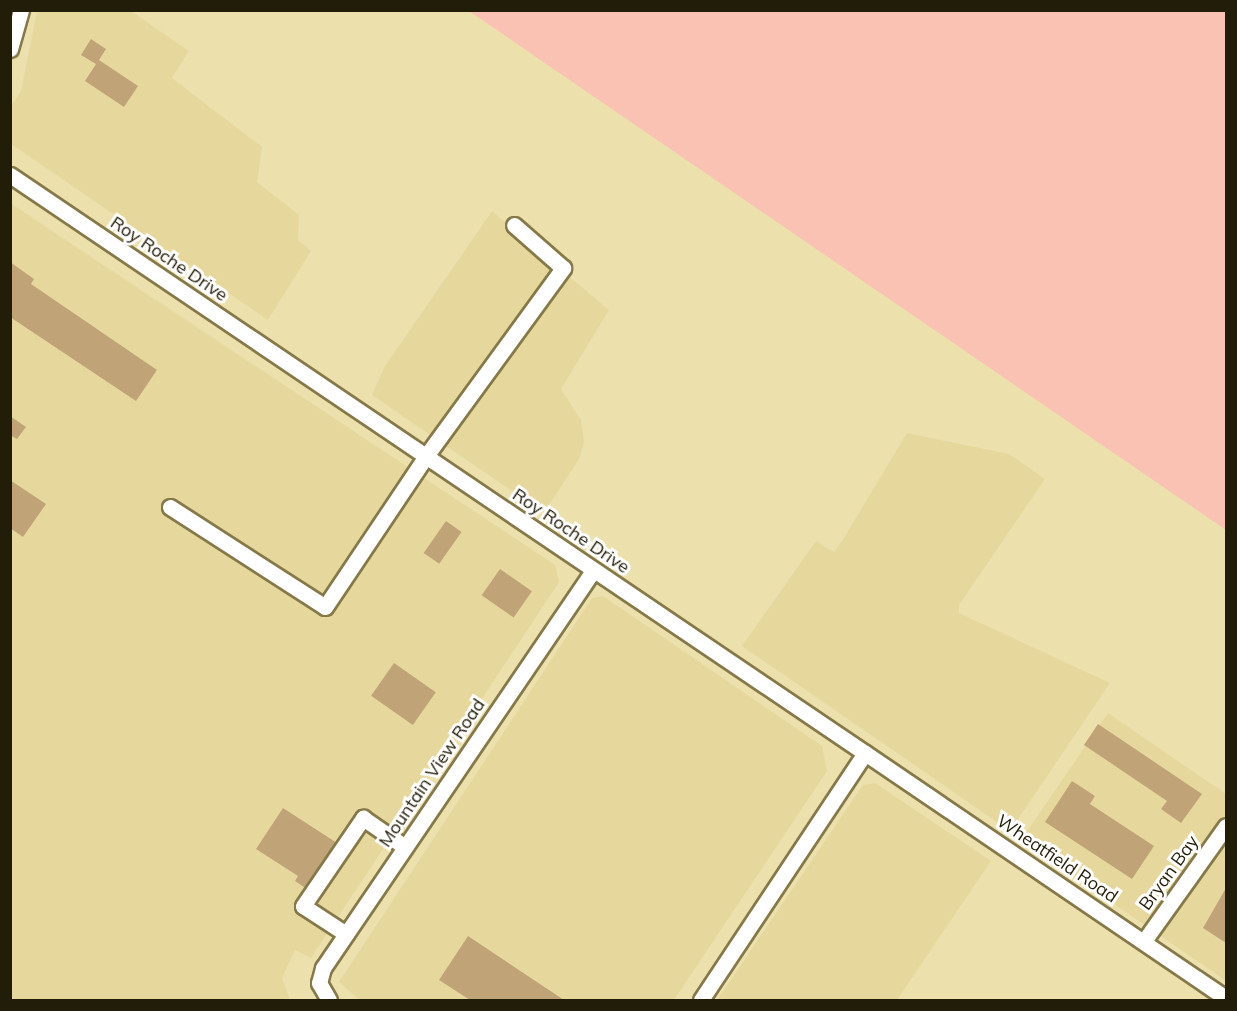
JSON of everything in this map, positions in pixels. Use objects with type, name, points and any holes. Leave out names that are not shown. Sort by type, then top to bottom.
[{"type":"street","points":[[10,49],[21,10]]},
{"type":"street","name":"Roy Roche Drive","points":[[10,175],[865,753]]},
{"type":"street","points":[[170,507],[325,607],[426,456],[563,268],[514,225]]},
{"type":"street","name":"Mountain View Road","points":[[329,1000],[319,983],[323,968],[593,570]]},
{"type":"street","points":[[701,1000],[865,753]]},
{"type":"street","name":"Wheatfield Road","points":[[865,753],[1227,998]]},
{"type":"street","points":[[346,934],[303,906],[363,818],[405,847]]},
{"type":"street","name":"Bryan Bay","points":[[1144,942],[1227,826]]},
{"type":"shaded area","points":[[37,11],[131,11],[189,51],[172,78],[262,147],[257,182],[299,215],[298,240],[311,251],[268,320],[11,144],[11,107],[21,91]]},
{"type":"shaded area","points":[[469,11],[1226,11],[1226,530],[1213,521]]},
{"type":"shaded area","points":[[10,203],[555,565],[559,582],[311,958],[295,950],[282,978],[290,1000],[11,1000]]},
{"type":"shaded area","points":[[492,211],[609,310],[561,389],[581,420],[584,442],[579,459],[544,513],[372,395],[385,366]]},
{"type":"shaded area","points":[[907,433],[1009,454],[1045,479],[959,605],[959,613],[1110,683],[1010,831],[742,646],[816,541],[834,552]]},
{"type":"shaded area","points":[[603,596],[822,746],[827,771],[674,1000],[360,1000],[339,982],[592,598]]},
{"type":"shaded area","points":[[1108,713],[1226,794],[1226,981],[1021,840]]},
{"type":"shaded area","points":[[875,783],[991,861],[897,1000],[717,1000],[863,785]]},
{"type":"building","points":[[91,39],[106,49],[99,60],[138,86],[124,107],[85,81],[96,64],[81,55]]},
{"type":"building","points":[[10,262],[34,279],[31,284],[157,370],[136,401],[10,317]]},
{"type":"building","points":[[10,416],[26,427],[17,439],[10,435]]},
{"type":"building","points":[[10,480],[46,504],[23,537],[10,528]]},
{"type":"building","points":[[446,521],[462,532],[439,564],[424,553]]},
{"type":"building","points":[[500,569],[532,591],[514,618],[482,595]]},
{"type":"building","points":[[394,663],[436,692],[413,725],[371,696]]},
{"type":"building","points":[[1098,724],[1202,794],[1181,823],[1161,809],[1167,801],[1084,745]]},
{"type":"building","points":[[1072,781],[1095,796],[1090,804],[1154,846],[1132,879],[1045,822]]},
{"type":"building","points":[[283,808],[337,843],[307,889],[295,881],[298,876],[256,849]]},
{"type":"building","points":[[1226,888],[1226,943],[1203,928]]},
{"type":"building","points":[[468,936],[564,1000],[470,1000],[439,980]]}]
